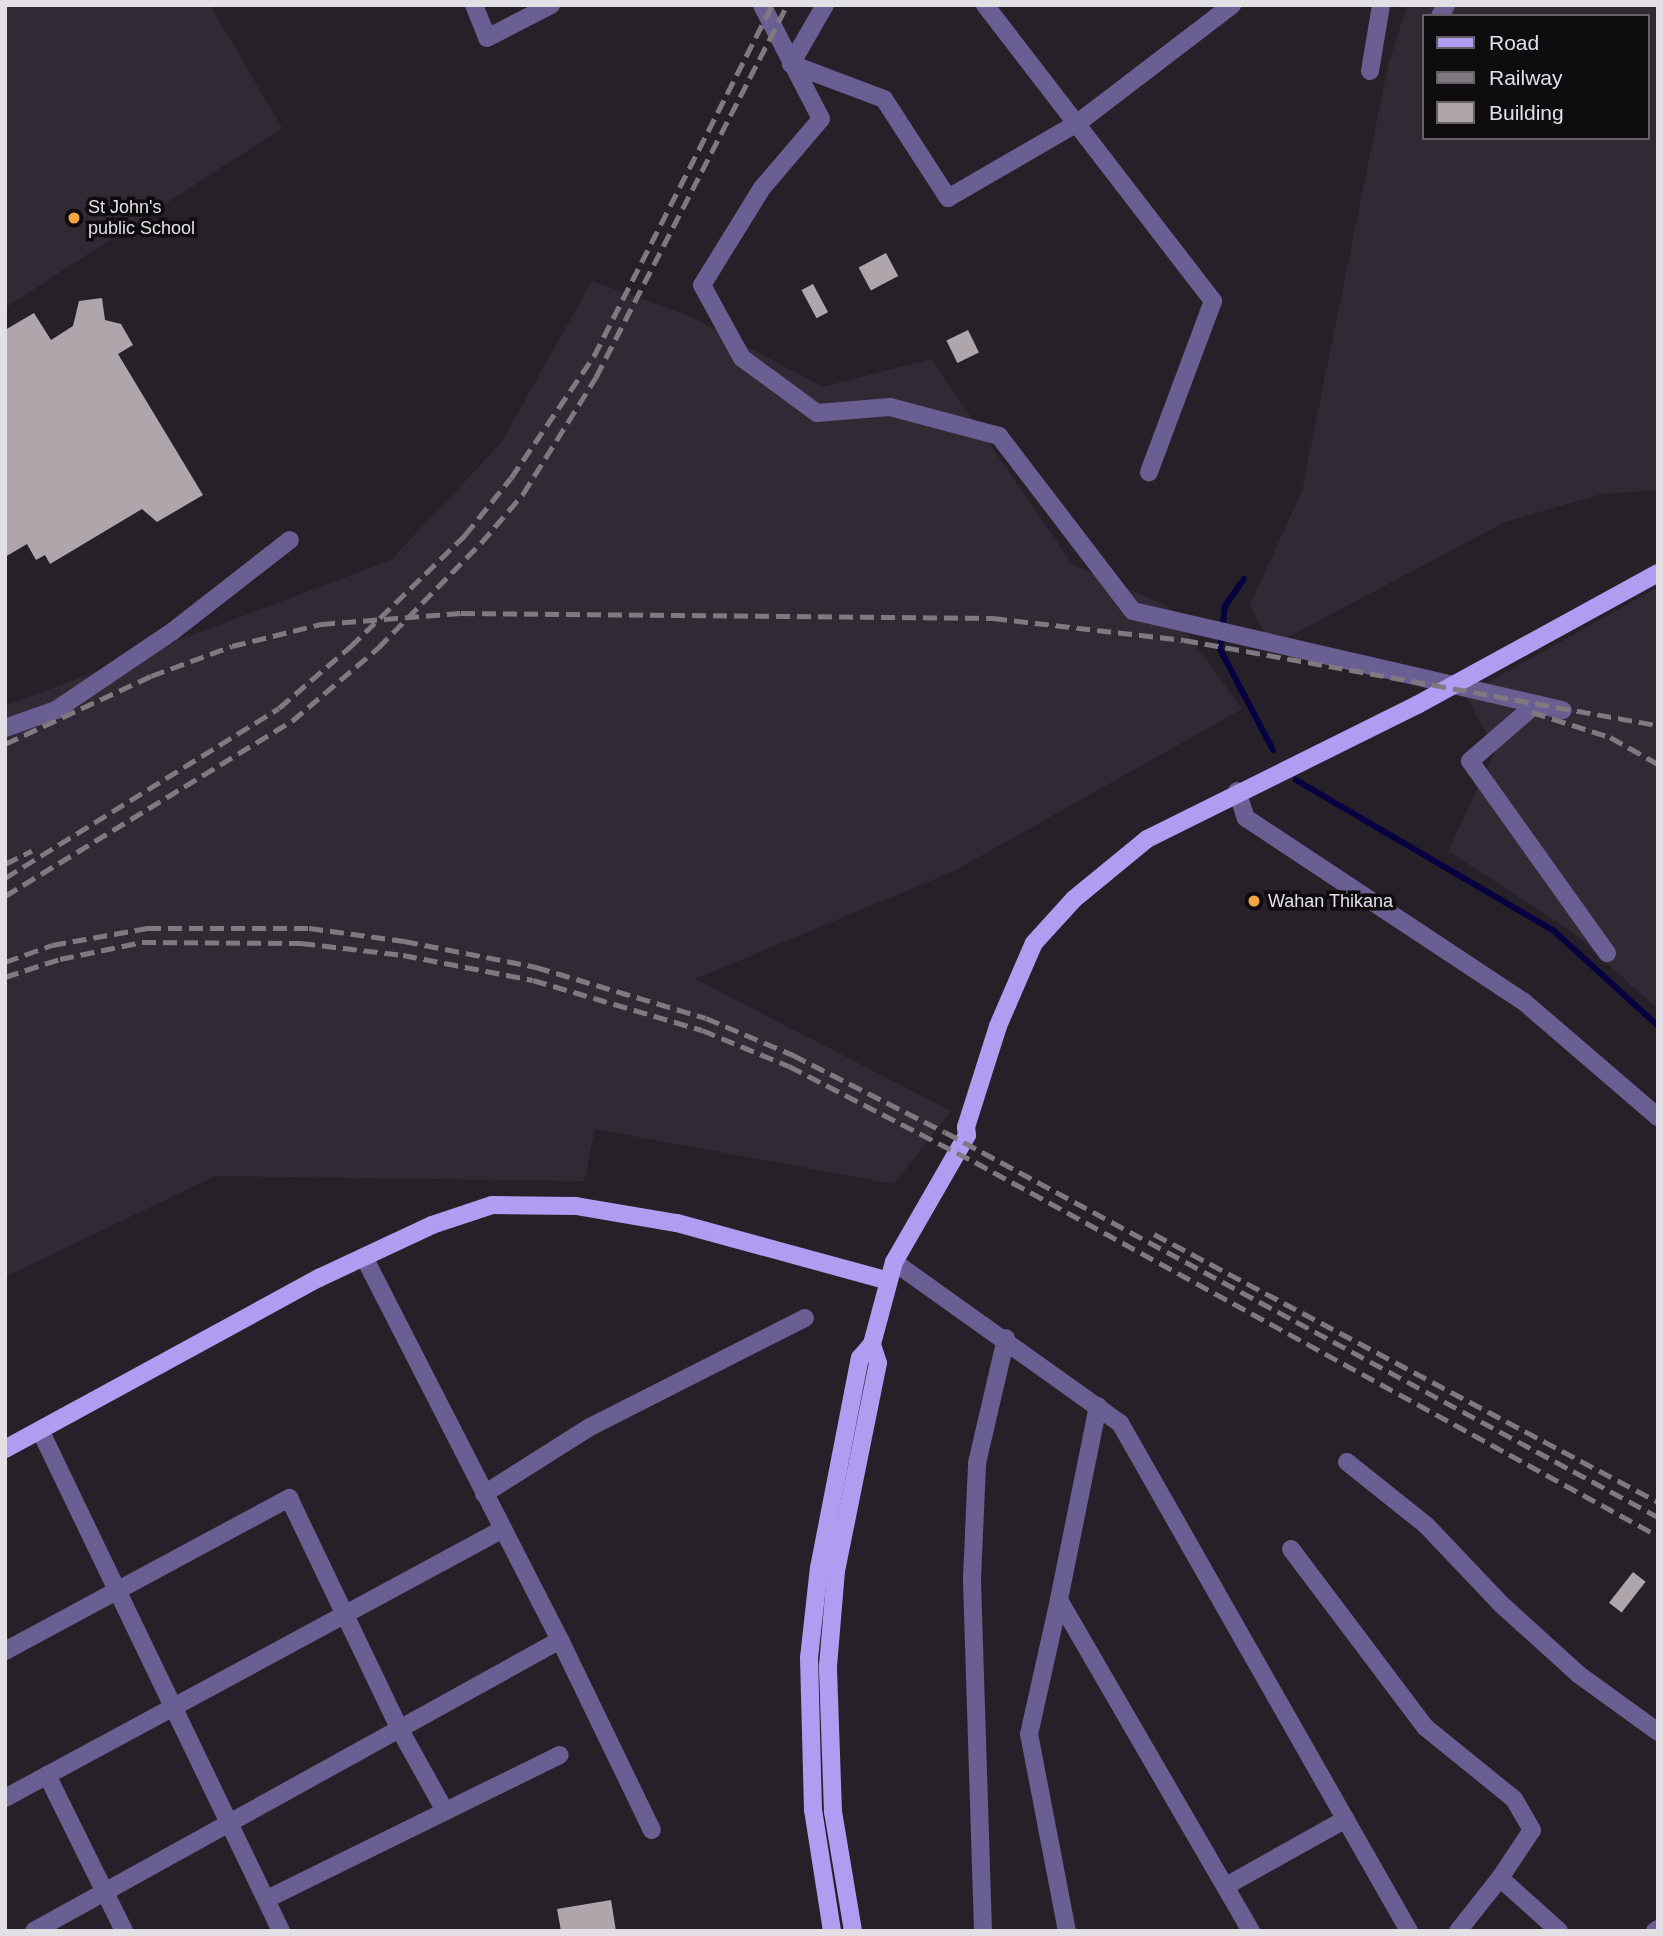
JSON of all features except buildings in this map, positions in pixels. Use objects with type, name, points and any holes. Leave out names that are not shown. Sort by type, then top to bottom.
[{"type":"main road","points":[[832,1931],[813,1810],[809,1658],[819,1568],[860,1358],[872,1344],[886,1280],[894,1262],[967,1135],[965,1127],[998,1026],[1034,943],[1074,899],[1147,839],[1417,705],[1658,573]]},
{"type":"main road","points":[[5,1449],[364,1257],[432,1225],[492,1205],[576,1206],[677,1223],[886,1280]]},
{"type":"main road","points":[[853,1931],[833,1812],[828,1666],[836,1571],[878,1363],[872,1344]]},
{"type":"street","points":[[474,5],[487,38],[551,5]]},
{"type":"street","points":[[762,5],[821,118],[762,188],[702,285],[742,358],[817,413],[890,407],[999,436],[1133,611],[1563,710]]},
{"type":"street","points":[[791,64],[825,5]]},
{"type":"street","points":[[985,5],[1079,122],[1213,301],[1149,472]]},
{"type":"street","points":[[791,64],[884,99],[948,198],[1079,122],[1232,5]]},
{"type":"street","points":[[1370,71],[1381,5]]},
{"type":"street","points":[[5,728],[56,710],[173,631],[290,540]]},
{"type":"street","points":[[1536,704],[1470,761],[1607,953]]},
{"type":"street","points":[[1237,792],[1246,818],[1523,1001],[1658,1116]]},
{"type":"street","points":[[364,1257],[560,1640],[652,1830]]},
{"type":"street","points":[[894,1262],[1006,1338],[1121,1423],[1409,1931]]},
{"type":"street","points":[[484,1494],[590,1427],[805,1318]]},
{"type":"street","points":[[983,1931],[972,1578],[976,1463],[1006,1338]]},
{"type":"street","points":[[1067,1931],[1029,1734],[1098,1406]]},
{"type":"street","points":[[40,1430],[281,1931]]},
{"type":"street","points":[[1347,1462],[1426,1525],[1502,1605],[1578,1674],[1658,1732]]},
{"type":"street","points":[[5,1651],[289,1498],[400,1730],[445,1811]]},
{"type":"street","points":[[5,1798],[503,1529]]},
{"type":"street","points":[[1291,1549],[1425,1727],[1514,1799],[1531,1830],[1500,1878],[1458,1931]]},
{"type":"street","points":[[1059,1600],[1251,1931]]},
{"type":"street","points":[[34,1931],[227,1821],[400,1730],[560,1640]]},
{"type":"street","points":[[267,1899],[560,1755]]},
{"type":"street","points":[[47,1775],[124,1931]]},
{"type":"street","points":[[1226,1886],[1346,1819]]},
{"type":"street","points":[[1500,1878],[1559,1931]]},
{"type":"shaded area","name":"St John's public School","points":[[5,5],[210,5],[282,128],[5,308]]},
{"type":"shaded area","points":[[1407,5],[1658,5],[1658,490],[1602,494],[1505,522],[1271,646],[1250,605],[1302,491],[1388,66]]},
{"type":"shaded area","points":[[592,281],[689,316],[823,387],[931,359],[1073,565],[1166,605],[1242,709],[954,871],[695,979],[951,1111],[894,1184],[595,1129],[584,1181],[215,1176],[5,1277],[5,706],[391,560],[501,443]]},
{"type":"shaded area","points":[[1658,587],[1658,1009],[1570,930],[1448,851],[1495,751],[1466,695]]},
{"type":"waterway","points":[[1244,579],[1225,606],[1220,649],[1273,750]]},
{"type":"waterway","points":[[1296,780],[1553,930],[1658,1026]]},
{"type":"railway","points":[[5,878],[279,708],[350,647],[465,535],[511,478],[594,356],[772,5]]},
{"type":"railway","points":[[5,896],[292,721],[378,648],[481,543],[523,494],[596,377],[787,5]]},
{"type":"railway","points":[[5,744],[151,676],[232,646],[321,624],[461,613],[993,618],[1184,640],[1658,725]]},
{"type":"railway","points":[[1532,712],[1610,737],[1658,764]]},
{"type":"railway","points":[[5,864],[32,851]]},
{"type":"railway","points":[[5,962],[52,945],[147,928],[309,928],[404,941],[536,967],[706,1018],[793,1055],[945,1132],[1658,1517]]},
{"type":"railway","points":[[5,977],[60,959],[142,942],[301,943],[403,955],[533,980],[702,1030],[789,1066],[975,1162],[1658,1536]]},
{"type":"railway","points":[[1154,1234],[1658,1502]]},
{"type":"place","name":"St John's public School","points":[[74,218]]},
{"type":"place","name":"Wahan Thikana","points":[[1254,901]]}]
